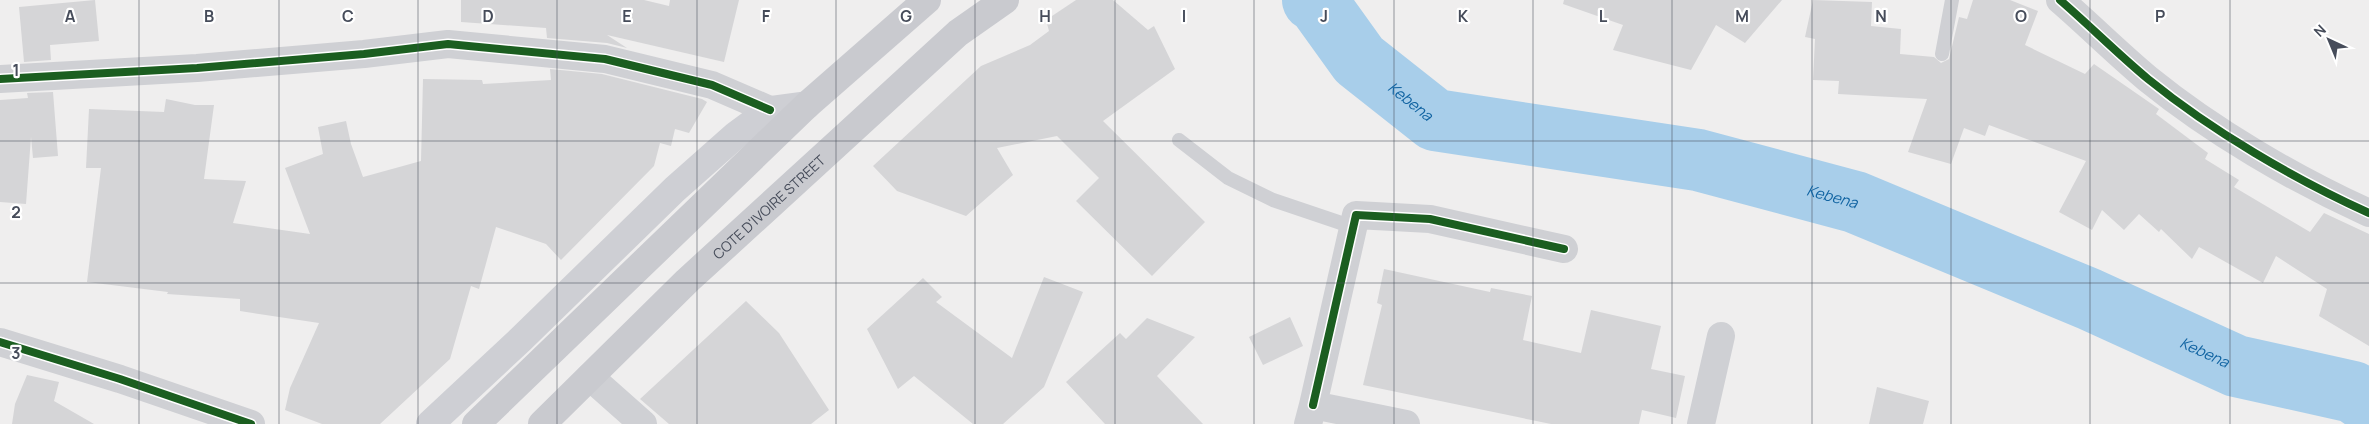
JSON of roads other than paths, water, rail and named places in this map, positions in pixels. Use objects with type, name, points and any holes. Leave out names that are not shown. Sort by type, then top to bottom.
[{"type":"main road","points":[[476,424],[807,105],[927,0]]},
{"type":"main road","name":"COTE D'IVOIRE STREET","points":[[542,424],[687,281],[958,33],[1005,0]]},
{"type":"main road","points":[[430,424],[520,340],[675,189],[736,135],[770,110],[807,105]]},
{"type":"street","points":[[2063,1],[2149,79],[2235,141],[2369,214]]},
{"type":"street","points":[[0,79],[197,68],[364,54],[448,44],[605,59],[712,85],[770,110]]},
{"type":"street","points":[[1406,424],[1311,414],[1356,215],[1430,219],[1564,249]]},
{"type":"street","points":[[1701,424],[1721,336]]},
{"type":"street","points":[[0,342],[120,379],[251,424]]},
{"type":"street","points":[[590,377],[643,424]]},
{"type":"lane","points":[[1942,54],[1952,0]]},
{"type":"lane","points":[[1179,140],[1228,178],[1273,200],[1353,227]]},
{"type":"waterway","name":"Kebena","points":[[1313,0],[1318,3],[1359,60],[1435,120],[1698,160],[1855,202],[2089,299],[2236,366],[2353,392],[2369,403]]}]
